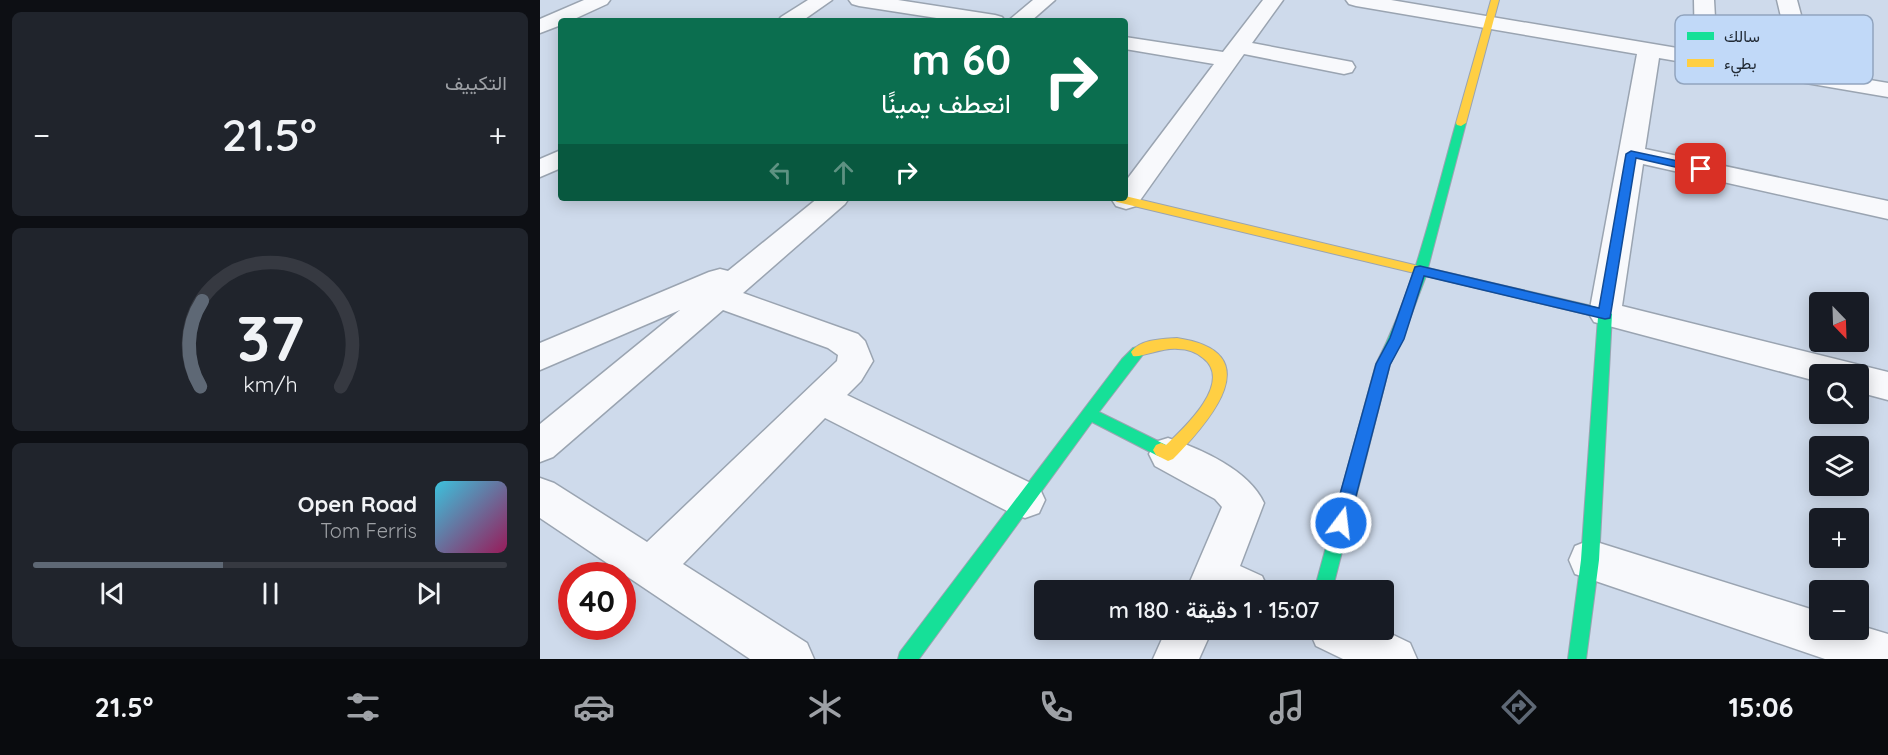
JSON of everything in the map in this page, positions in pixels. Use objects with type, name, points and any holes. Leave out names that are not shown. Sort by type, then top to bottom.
[{"type":"street","points":[[560,18],[600,0]]},
{"type":"street","points":[[793,18],[822,0]]},
{"type":"street","points":[[859,0],[917,16],[948,18]]},
{"type":"street","points":[[1022,18],[1045,0]]},
{"type":"street","points":[[1128,191],[1273,0]]},
{"type":"street","points":[[1356,0],[1675,55]]},
{"type":"street","points":[[1326,580],[1383,364],[1397,339],[1420,270],[1495,0]]},
{"type":"street","points":[[1704,0],[1704,15]]},
{"type":"street","points":[[1786,0],[1790,15]]},
{"type":"street","points":[[540,27],[558,19]]},
{"type":"street","points":[[1128,43],[1344,66]]},
{"type":"street","points":[[1577,659],[1590,560],[1605,314],[1649,50]]},
{"type":"street","points":[[1853,84],[1888,90]]},
{"type":"street","points":[[1631,154],[1888,210]]},
{"type":"street","points":[[540,169],[558,160]]},
{"type":"street","points":[[1128,200],[1605,314],[1809,366]]},
{"type":"street","points":[[540,446],[831,201]]},
{"type":"street","points":[[540,357],[753,266]]},
{"type":"street","points":[[650,568],[821,399],[856,361],[855,351],[851,345],[840,339],[717,296]]},
{"type":"street","points":[[907,659],[1132,356],[1141,348],[1167,340],[1195,346],[1210,355],[1219,366],[1221,378],[1216,396],[1197,422],[1168,454]]},
{"type":"street","points":[[1869,381],[1888,386]]},
{"type":"street","points":[[821,399],[1025,500]]},
{"type":"street","points":[[1089,414],[1229,487],[1244,503],[1225,580]]},
{"type":"street","points":[[540,496],[791,659]]},
{"type":"street","points":[[1590,560],[1888,657]]},
{"type":"street","points":[[1176,659],[1185,640]]},
{"type":"street","points":[[1353,640],[1394,659]]},
{"type":"traffic: fast","points":[[1326,580],[1383,364],[1419,278],[1461,123]]},
{"type":"traffic: fast","points":[[1427,272],[1605,314],[1590,560],[1577,659]]},
{"type":"traffic: fast","points":[[907,659],[1127,363],[1138,352]]},
{"type":"traffic: fast","points":[[1089,414],[1161,450]]},
{"type":"traffic: slow","points":[[1461,123],[1495,0]]},
{"type":"traffic: slow","points":[[1128,201],[1427,272]]},
{"type":"traffic: slow","points":[[1138,352],[1162,344],[1191,345],[1203,350],[1213,358],[1219,369],[1216,393],[1206,412],[1168,454],[1161,450]]},
{"type":"route","points":[[1341,523],[1383,364],[1397,339],[1420,270],[1605,314],[1631,154],[1701,169]]}]
